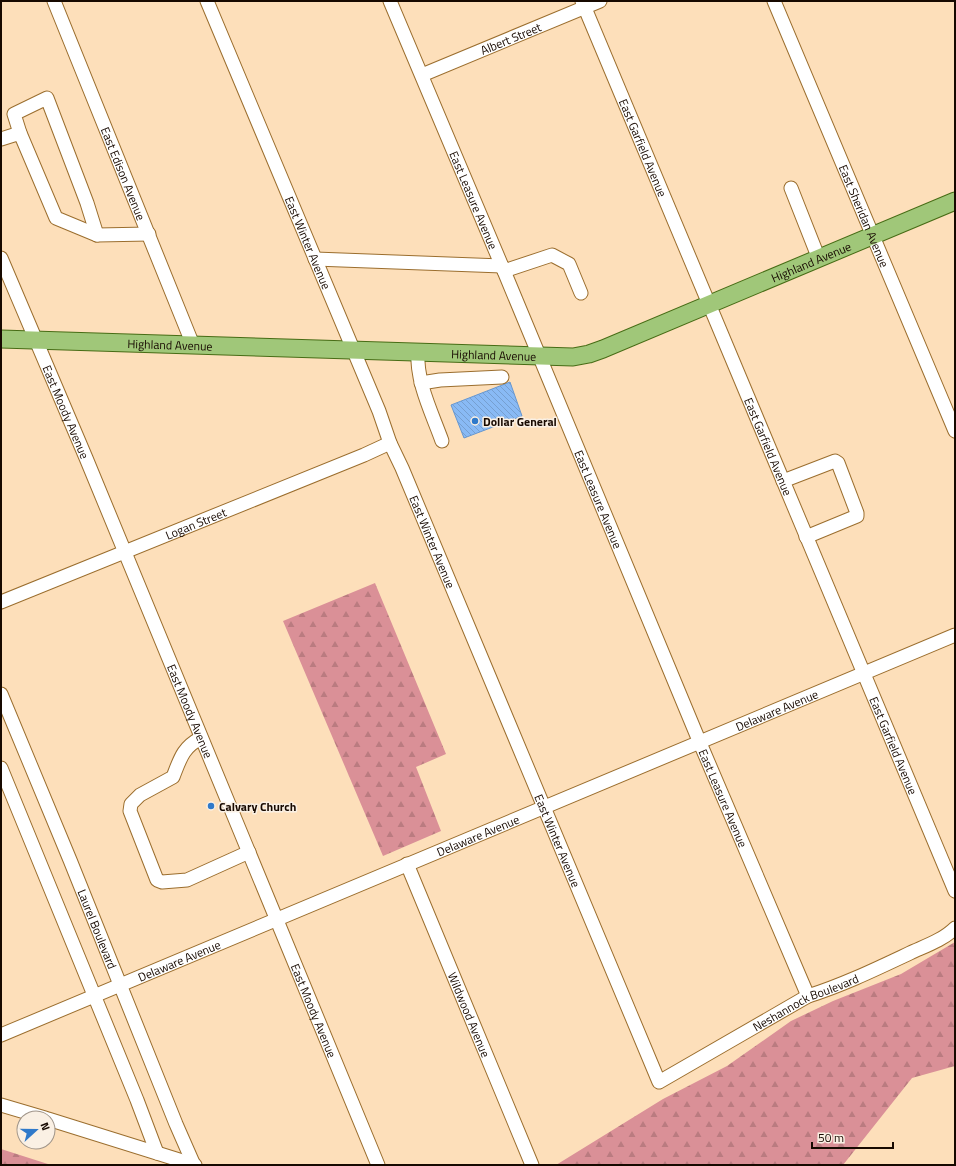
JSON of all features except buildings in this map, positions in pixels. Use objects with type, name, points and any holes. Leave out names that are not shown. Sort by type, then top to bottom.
[{"type":"main road","name":"Highland Avenue","points":[[1,339],[573,357],[588,354],[709,305],[955,201]]},
{"type":"street","name":"East Edison Avenue","points":[[54,1],[193,345]]},
{"type":"street","name":"East Winter Avenue","points":[[207,1],[353,350],[390,443],[408,482],[659,1082]]},
{"type":"street","name":"East Leasure Avenue","points":[[390,1],[503,268],[700,743],[808,996]]},
{"type":"street","name":"Albert Street","points":[[422,75],[584,4],[600,1]]},
{"type":"street","name":"East Sheridan Avenue","points":[[774,1],[955,431]]},
{"type":"street","name":"East Garfield Avenue","points":[[584,4],[955,891]]},
{"type":"street","points":[[97,235],[87,203],[47,98],[14,114],[20,134],[56,218],[97,235],[149,234]]},
{"type":"street","points":[[1,139],[20,134]]},
{"type":"street","points":[[791,188],[819,259]]},
{"type":"street","points":[[315,259],[503,268],[552,255],[569,264],[580,293]]},
{"type":"street","name":"East Moody Avenue","points":[[1,258],[86,458],[378,1165]]},
{"type":"street","points":[[418,352],[417,363],[422,383],[442,441]]},
{"type":"street","points":[[422,383],[440,380],[502,377]]},
{"type":"street","name":"Logan Street","points":[[1,602],[320,473],[390,443]]},
{"type":"street","points":[[783,481],[835,461],[838,463],[858,513],[857,516],[806,537]]},
{"type":"street","name":"Delaware Avenue","points":[[1,1035],[955,635]]},
{"type":"street","name":"Laurel Boulevard","points":[[1,694],[194,1165]]},
{"type":"street","points":[[201,738],[191,743],[183,752],[173,777],[140,795],[131,804],[130,811],[157,880],[162,882],[187,880],[249,852]]},
{"type":"street","points":[[1,768],[95,996],[157,1153]]},
{"type":"street","name":"Wildwood Avenue","points":[[407,864],[532,1165]]},
{"type":"street","name":"Neshannock Boulevard","points":[[659,1082],[808,996],[834,987],[886,965],[937,940],[955,928]]},
{"type":"street","points":[[1,1105],[18,1110]]},
{"type":"street","points":[[56,1121],[194,1165]]},
{"type":"green space","points":[[375,583],[446,754],[416,767],[441,831],[383,856],[283,621]]},
{"type":"green space","points":[[955,942],[955,1066],[912,1078],[843,1165],[556,1165],[663,1099],[727,1066],[791,1021],[833,1001],[901,974]]},
{"type":"green space","points":[[1,1149],[51,1165],[1,1165]]},
{"type":"place","name":"Dollar General","points":[[475,421]]},
{"type":"place","name":"Calvary Church","points":[[211,806]]}]
